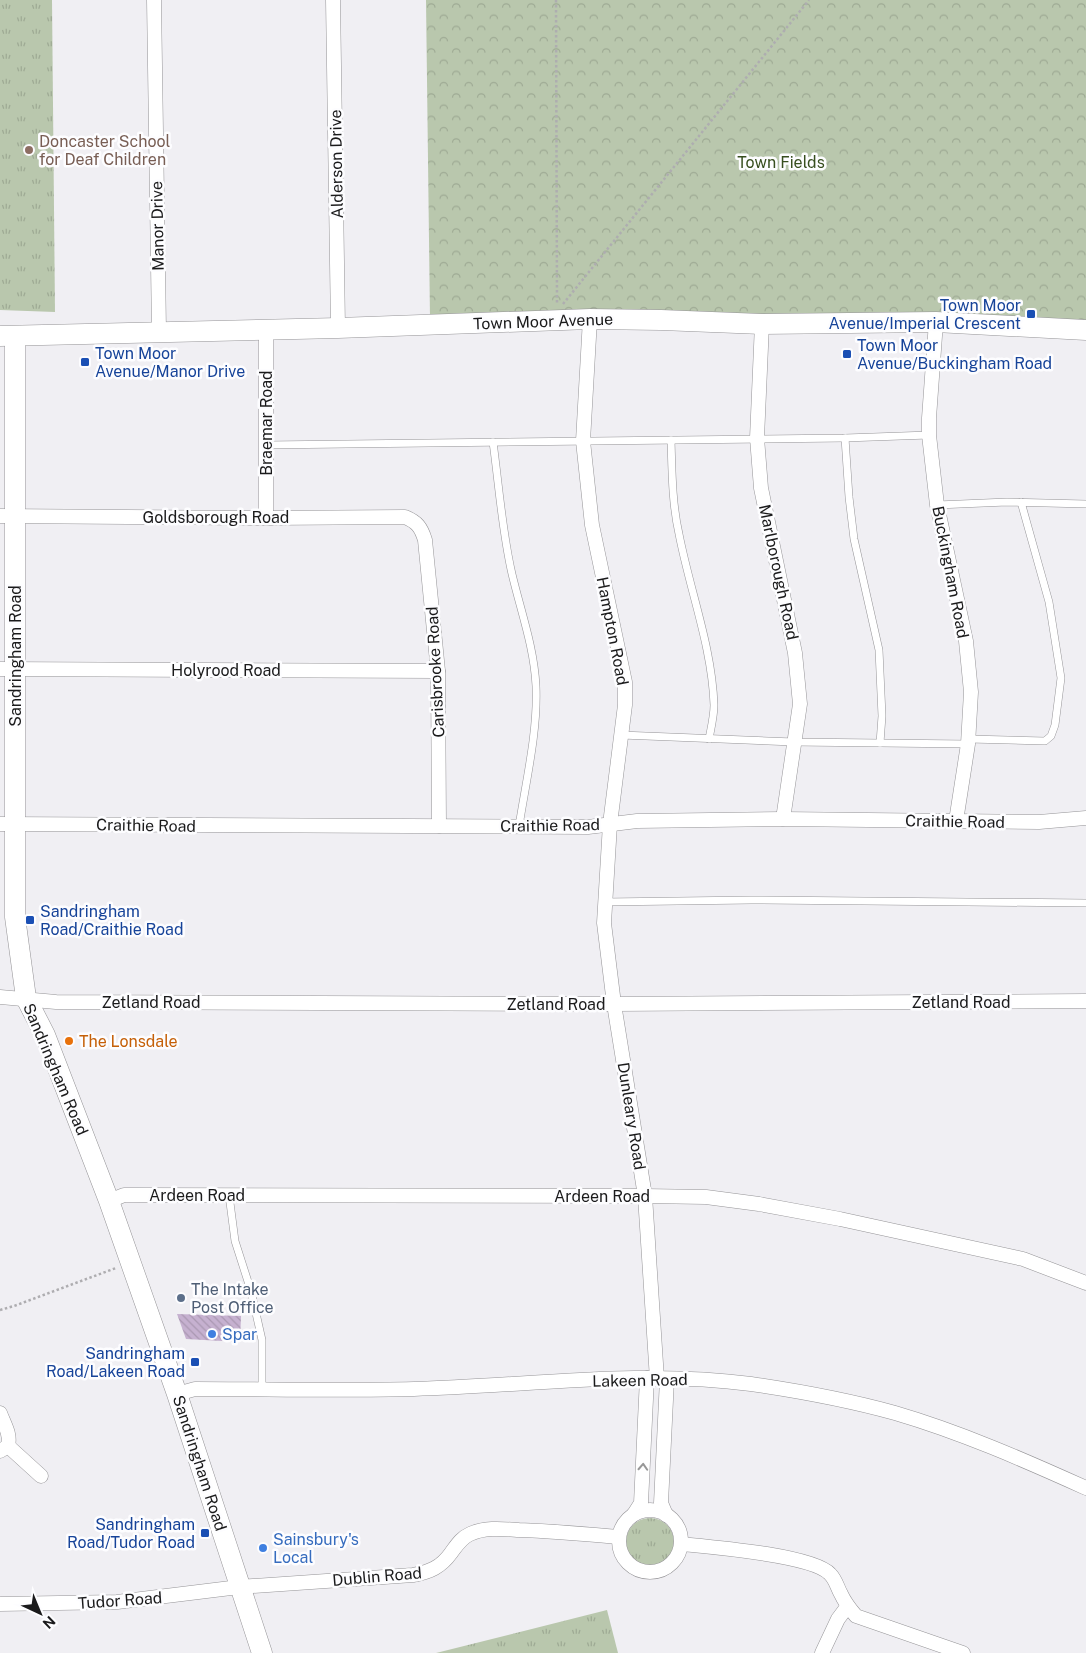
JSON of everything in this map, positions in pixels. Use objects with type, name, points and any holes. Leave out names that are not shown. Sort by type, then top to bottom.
[{"type":"street","name":"Manor Drive","points":[[154,0],[159,331]]},
{"type":"street","name":"Alderson Drive","points":[[333,0],[338,328]]},
{"type":"street","name":"Town Moor Avenue","points":[[8,336],[338,328],[590,318],[762,324],[936,322],[1086,330]]},
{"type":"street","name":"Hampton Road","points":[[590,318],[583,441],[592,524],[625,682],[625,705],[610,824],[604,923],[614,1004]]},
{"type":"street","name":"Buckingham Road","points":[[936,322],[929,418],[930,434],[937,505],[966,641],[971,692],[968,742],[956,821]]},
{"type":"street","name":"Marlborough Road","points":[[762,324],[757,438],[761,488],[796,653],[800,704],[782,819]]},
{"type":"street","name":"Braemar Road","points":[[266,329],[266,518]]},
{"type":"street","name":"Sandringham Road","points":[[8,336],[7,824],[15,917],[26,998],[45,1035],[109,1201],[211,1494],[239,1587],[262,1653]]},
{"type":"street","name":"Goldsborough Road","points":[[8,516],[405,517],[415,522]]},
{"type":"street","name":"Carisbrooke Road","points":[[415,522],[422,530],[425,540],[438,671],[439,826]]},
{"type":"street","name":"Holyrood Road","points":[[7,669],[438,671]]},
{"type":"street","name":"Craithie Road","points":[[7,824],[588,827],[637,821],[782,819],[1039,822],[1086,818]]},
{"type":"street","name":"Zetland Road","points":[[0,996],[56,1002],[614,1004],[1086,1001]]},
{"type":"street","name":"Dunleary Road","points":[[614,1004],[645,1196],[657,1379],[661,1503],[666,1515]]},
{"type":"street","name":"Ardeen Road","points":[[109,1201],[124,1195],[706,1197],[759,1204],[840,1219],[1023,1259],[1086,1283]]},
{"type":"street","name":"Dunleary Road","points":[[634,1514],[642,1503],[657,1379]]},
{"type":"street","name":"Lakeen Road","points":[[177,1394],[195,1389],[414,1389],[657,1379],[752,1384],[836,1399],[895,1413],[977,1442],[1086,1488]]},
{"type":"street","points":[[0,1413],[9,1435],[4,1448],[40,1476]]},
{"type":"street","points":[[644,1510],[654,1510],[671,1518],[678,1528],[681,1544],[676,1558],[668,1567],[649,1573],[628,1565],[622,1557],[618,1538],[624,1522],[634,1514],[644,1510]]},
{"type":"street","name":"Dublin Road","points":[[239,1587],[413,1575],[428,1572],[440,1565],[458,1542],[468,1535],[479,1531],[499,1529],[556,1531],[618,1538]]},
{"type":"street","points":[[681,1544],[780,1556],[813,1564],[830,1573],[836,1581],[847,1607],[856,1616],[963,1653]]},
{"type":"street","name":"Tudor Road","points":[[0,1604],[117,1602],[239,1587]]},
{"type":"street","points":[[822,1653],[838,1619],[847,1607]]},
{"type":"lane","points":[[266,445],[845,438],[930,434]]},
{"type":"lane","points":[[845,438],[854,539],[879,650],[882,708],[880,743]]},
{"type":"lane","points":[[671,440],[672,491],[678,534],[704,640],[714,705],[709,739]]},
{"type":"lane","points":[[493,442],[502,515],[512,573],[530,637],[536,688],[534,724],[519,826]]},
{"type":"lane","points":[[937,505],[1021,502],[1086,504]]},
{"type":"lane","points":[[621,735],[794,742],[1046,741],[1051,736],[1055,725],[1061,678],[1049,602],[1021,502]]},
{"type":"lane","points":[[605,902],[751,900],[1086,903]]},
{"type":"lane","points":[[229,1195],[235,1241],[254,1301],[262,1340],[262,1389]]},
{"type":"path","points":[[556,0],[557,310],[809,0]]},
{"type":"path","points":[[0,1310],[131,1263]]},
{"type":"green space","name":"Doncaster School for Deaf Children","points":[[0,0],[52,0],[55,312],[0,310]]},
{"type":"green space","name":"Town Fields","points":[[426,0],[1086,0],[1086,330],[430,319]]},
{"type":"green space","points":[[645,1518],[655,1518],[667,1525],[674,1537],[674,1547],[667,1559],[655,1566],[645,1566],[637,1562],[630,1555],[626,1547],[626,1537],[630,1529],[637,1522]]},
{"type":"green space","points":[[607,1610],[618,1653],[436,1653]]},
{"type":"building","name":"Spar","points":[[177,1314],[241,1316],[240,1342],[186,1339]]},
{"type":"place","name":"Doncaster School for Deaf Children","points":[[29,150]]},
{"type":"place","name":"Town Moor Avenue/Imperial Crescent","points":[[1031,314]]},
{"type":"place","name":"Town Moor Avenue/Buckingham Road","points":[[847,354]]},
{"type":"place","name":"Town Moor Avenue/Manor Drive","points":[[85,362]]},
{"type":"place","name":"Sandringham Road/Craithie Road","points":[[30,920]]},
{"type":"place","name":"The Lonsdale","points":[[69,1041]]},
{"type":"place","name":"The Intake Post Office","points":[[181,1298]]},
{"type":"place","name":"Spar","points":[[212,1334]]},
{"type":"place","name":"Sandringham Road/Lakeen Road","points":[[195,1362]]},
{"type":"place","name":"Sandringham Road/Tudor Road","points":[[205,1533]]},
{"type":"place","name":"Sainsbury's Local","points":[[263,1548]]}]
